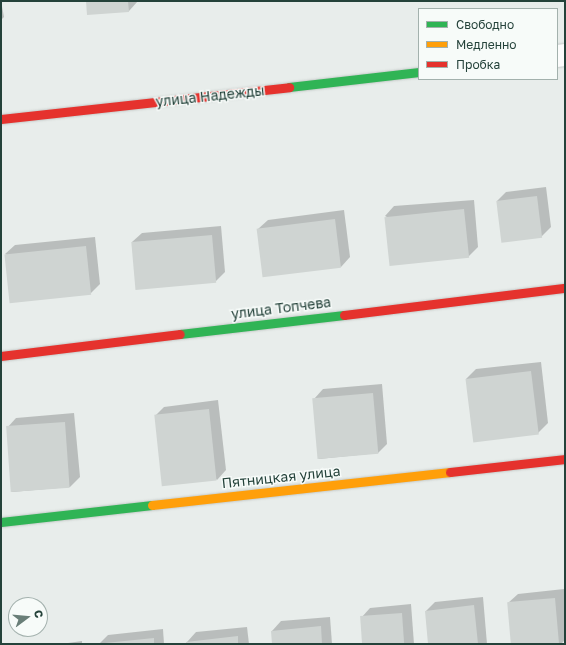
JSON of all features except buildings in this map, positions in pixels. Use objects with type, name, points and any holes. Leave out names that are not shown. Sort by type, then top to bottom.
[{"type":"street","name":"улица Надежды","points":[[1,119],[418,72]]},
{"type":"street","name":"улица Топчева","points":[[1,356],[565,288]]},
{"type":"street","name":"Пятницкая улица","points":[[1,522],[565,459]]},
{"type":"traffic: fast","points":[[289,87],[418,72]]},
{"type":"traffic: fast","points":[[180,334],[344,315]]},
{"type":"traffic: fast","points":[[1,522],[152,505]]},
{"type":"traffic: slow","points":[[152,505],[450,472]]},
{"type":"traffic: jam","points":[[1,119],[289,87]]},
{"type":"traffic: jam","points":[[344,315],[565,288]]},
{"type":"traffic: jam","points":[[1,356],[180,334]]},
{"type":"traffic: jam","points":[[450,472],[565,459]]}]
